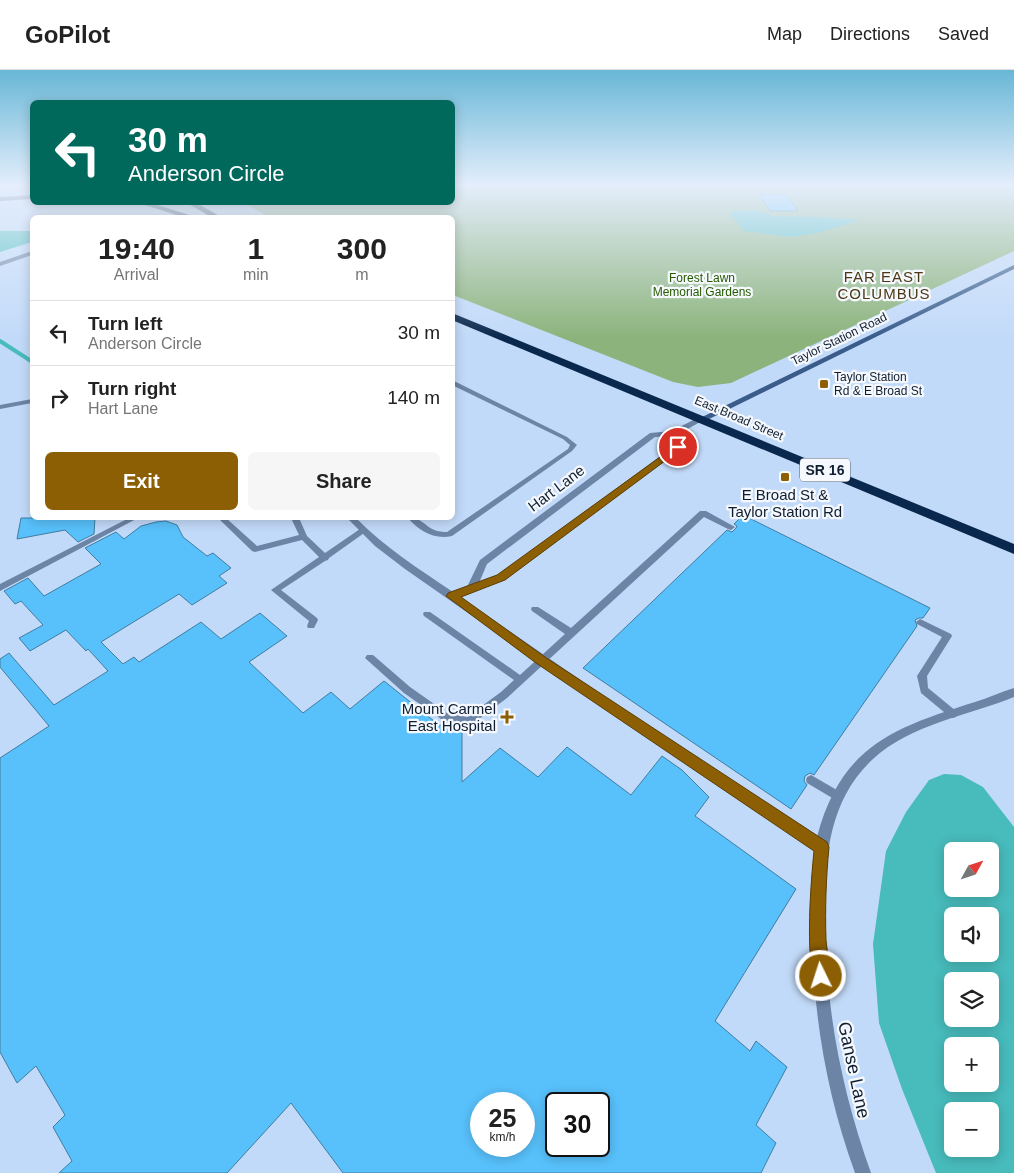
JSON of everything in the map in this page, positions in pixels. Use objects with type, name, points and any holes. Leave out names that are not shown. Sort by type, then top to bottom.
[{"type":"highway","name":"East Broad Street","points":[[455,317],[1014,549]]},
{"type":"main road","name":"Taylor Station Road","points":[[702,419],[1014,267]]},
{"type":"street","points":[[0,264],[30,254]]},
{"type":"street","name":"Hart Lane","points":[[472,587],[482,562],[653,435],[674,433],[702,419]]},
{"type":"street","points":[[452,596],[472,587],[501,578],[678,447],[674,433]]},
{"type":"street","points":[[353,520],[363,531],[403,563],[541,660],[822,847]]},
{"type":"street","name":"Ganse Lane","points":[[863,1173],[838,1096],[824,1012],[818,940],[818,881],[825,832],[838,796],[860,764],[884,743],[901,732],[994,701],[1014,692]]},
{"type":"lane","points":[[414,520],[426,530],[438,536],[449,534],[570,450],[574,445],[565,438],[455,383]]},
{"type":"lane","points":[[0,407],[30,401]]},
{"type":"lane","points":[[370,658],[407,690],[444,716],[468,722],[504,695],[703,513],[730,527]]},
{"type":"lane","points":[[0,588],[130,520]]},
{"type":"lane","points":[[224,520],[255,549],[304,537]]},
{"type":"lane","points":[[296,520],[304,537],[325,558]]},
{"type":"lane","points":[[312,626],[314,620],[275,590],[363,531]]},
{"type":"lane","points":[[535,609],[570,633]]},
{"type":"lane","points":[[427,614],[520,680]]},
{"type":"lane","points":[[920,622],[948,636],[922,676],[924,690],[953,714]]},
{"type":"lane","points":[[811,780],[838,796]]},
{"type":"green space","name":"Forest Lawn Memorial Gardens","points":[[455,235],[1014,235],[1014,251],[731,383],[698,387],[673,382],[455,296]]},
{"type":"shaded area","points":[[0,235],[30,235],[30,243],[0,252]]},
{"type":"shaded area","points":[[780,235],[802,235],[792,237]]},
{"type":"shaded area","points":[[944,774],[961,775],[983,787],[1014,827],[1014,1173],[936,1173],[902,1089],[879,1023],[873,944],[886,851],[906,812],[929,780]]},
{"type":"building","points":[[743,515],[930,608],[923,618],[915,620],[917,626],[814,775],[810,773],[805,776],[804,781],[807,785],[791,809],[583,668],[727,530],[732,532],[737,526],[734,524]]},
{"type":"building","points":[[21,518],[30,518],[30,520],[95,520],[94,534],[78,542],[65,530],[17,539]]},
{"type":"building","name":"Mount Carmel East Hospital","points":[[166,521],[177,525],[183,537],[207,556],[213,553],[231,568],[219,576],[227,583],[192,605],[179,594],[101,642],[123,664],[134,657],[139,662],[201,622],[221,639],[260,613],[287,636],[249,662],[303,713],[331,692],[350,709],[384,681],[439,725],[462,726],[462,782],[500,748],[538,777],[567,747],[631,795],[662,756],[682,770],[709,797],[695,816],[796,889],[715,1021],[750,1051],[756,1041],[787,1067],[756,1125],[776,1143],[761,1173],[343,1173],[291,1103],[227,1173],[59,1173],[72,1161],[53,1127],[65,1115],[36,1066],[17,1083],[0,1052],[0,758],[49,726],[0,667],[0,659],[9,653],[54,705],[108,671],[88,649],[86,651],[66,630],[30,651],[19,638],[43,625],[21,601],[15,604],[4,591],[28,578],[44,596],[101,564],[85,548],[116,532],[124,539],[141,526]]},
{"type":"waterway","points":[[0,341],[30,360]]},
{"type":"place","name":"Taylor Station Rd & E Broad St","points":[[824,384]]},
{"type":"place","name":"E Broad St & Taylor Station Rd","points":[[785,477]]},
{"type":"place","name":"Mount Carmel East Hospital","points":[[507,717]]},
{"type":"district","name":"FAR EAST COLUMBUS","points":[[884,284]]},
{"type":"route","points":[[678,447],[501,578],[472,587],[452,596],[541,660],[822,847],[818,881],[818,940],[821,976]]}]
